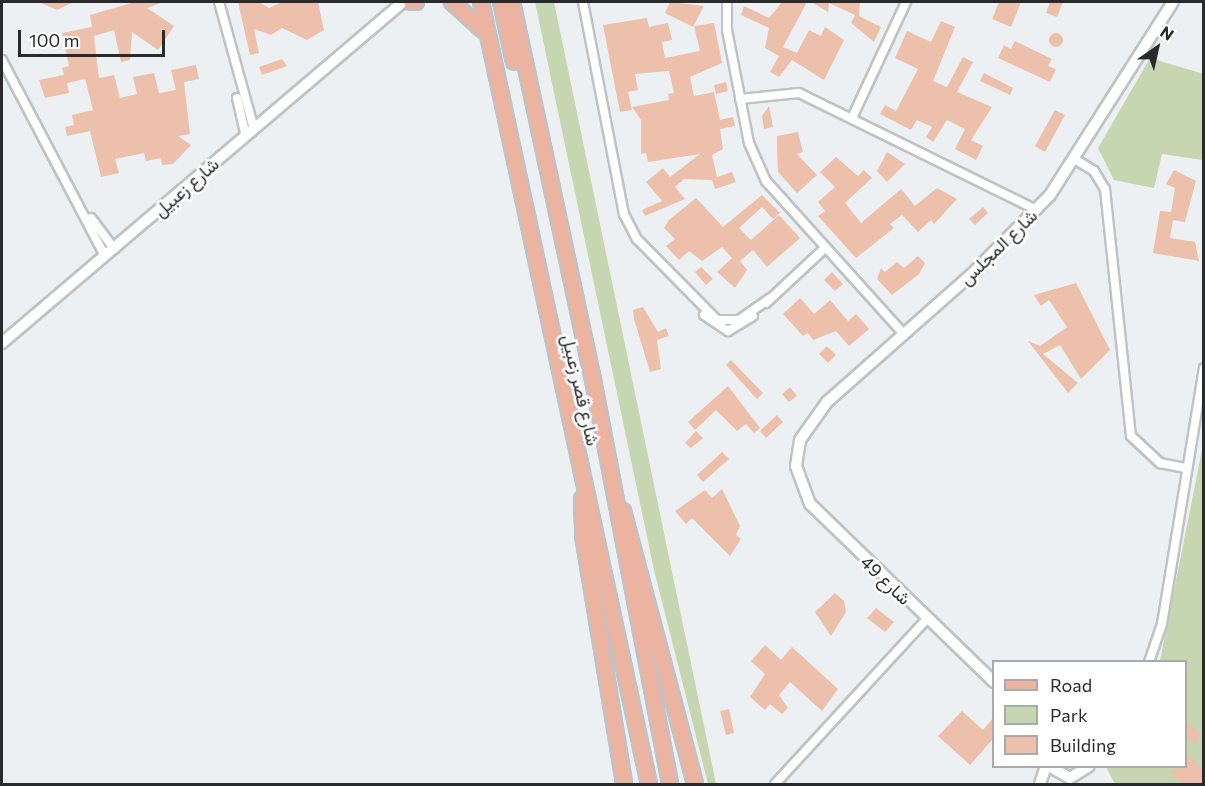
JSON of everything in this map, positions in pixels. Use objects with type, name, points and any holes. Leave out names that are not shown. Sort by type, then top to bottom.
[{"type":"main road","points":[[452,2],[472,14],[487,35]]},
{"type":"main road","name":"شارع قصر زعبيل","points":[[481,2],[649,784]]},
{"type":"main road","points":[[501,2],[514,62],[525,75]]},
{"type":"main road","name":"شارع قصر زعبيل","points":[[512,2],[547,177],[574,289],[670,784]]},
{"type":"main road","points":[[583,482],[583,535],[624,784]]},
{"type":"main road","points":[[610,482],[694,784]]},
{"type":"street","points":[[219,2],[234,74],[250,132]]},
{"type":"street","name":"شارع زعبيل","points":[[2,343],[250,132],[410,2]]},
{"type":"street","points":[[583,2],[624,214],[637,239],[713,326],[728,331],[742,326],[825,248]]},
{"type":"street","points":[[727,2],[727,30],[749,143],[766,181],[904,334]]},
{"type":"street","points":[[852,118],[906,2]]},
{"type":"street","name":"شارع المجلس","points":[[796,466],[800,440],[812,419],[1036,210],[1076,160],[1173,2]]},
{"type":"street","points":[[2,60],[109,253]]},
{"type":"street","points":[[740,99],[798,93],[1036,210]]},
{"type":"street","points":[[1076,160],[1094,171],[1105,189],[1131,436],[1160,463],[1186,468]]},
{"type":"street","points":[[1150,660],[1161,624],[1203,368]]},
{"type":"street","name":"شارع 49","points":[[796,466],[806,495],[823,519],[992,681]]},
{"type":"street","points":[[775,784],[926,620]]},
{"type":"street","points":[[1040,784],[1047,768]]},
{"type":"street","points":[[1052,768],[1070,778]]},
{"type":"street","points":[[1056,784],[1086,768]]},
{"type":"green space","points":[[535,2],[554,2],[716,784],[708,784],[654,570]]},
{"type":"green space","points":[[1150,58],[1204,74],[1203,160],[1162,154],[1154,188],[1114,180],[1098,148]]},
{"type":"green space","points":[[1203,445],[1203,784],[1115,784],[1107,768],[1187,768],[1187,660],[1160,660]]},
{"type":"building","points":[[39,2],[74,2],[57,10]]},
{"type":"building","points":[[135,2],[163,2],[147,8],[174,26],[158,50],[132,32],[130,60],[121,62],[114,30],[94,36],[99,78],[114,75],[120,98],[137,94],[133,77],[154,73],[159,93],[176,90],[171,70],[196,65],[199,79],[184,82],[190,134],[178,136],[191,145],[173,164],[162,165],[161,158],[146,161],[144,153],[115,159],[119,173],[101,177],[90,131],[67,136],[65,127],[74,125],[72,115],[93,110],[85,79],[67,83],[69,93],[45,98],[39,80],[64,75],[62,68],[69,66],[62,33],[92,27],[90,15]]},
{"type":"building","points":[[238,2],[259,2],[269,8],[282,2],[318,2],[324,30],[307,40],[282,28],[271,35],[254,29],[259,53],[250,55]]},
{"type":"building","points":[[670,2],[704,6],[693,27],[665,13]]},
{"type":"building","points":[[782,2],[807,2],[783,47],[797,53],[809,30],[821,36],[825,27],[844,40],[824,80],[792,60],[779,77],[770,72],[779,56],[765,48],[769,28],[741,15],[744,6],[769,18]]},
{"type":"building","points":[[811,2],[860,2],[859,16],[881,27],[874,42],[851,23],[855,15],[829,3],[828,12]]},
{"type":"building","points":[[999,2],[1021,2],[1011,27],[992,19]]},
{"type":"building","points":[[1050,2],[1063,2],[1057,17],[1046,13]]},
{"type":"building","points":[[647,18],[649,27],[668,23],[672,40],[662,42],[665,58],[700,51],[694,26],[714,23],[722,63],[690,77],[694,96],[714,92],[720,120],[733,117],[735,126],[720,129],[723,149],[712,155],[717,177],[732,172],[736,182],[715,189],[712,180],[684,179],[675,187],[685,199],[645,216],[642,210],[662,201],[646,182],[663,168],[670,177],[700,154],[648,162],[646,153],[641,154],[641,120],[632,107],[669,100],[668,94],[674,93],[669,71],[635,74],[638,90],[628,92],[632,110],[620,112],[603,25]]},
{"type":"building","points":[[941,21],[955,27],[933,81],[947,87],[963,57],[973,62],[957,92],[992,107],[971,140],[983,146],[976,160],[955,149],[965,129],[947,120],[933,142],[926,137],[932,127],[917,120],[911,130],[880,114],[885,105],[896,111],[918,69],[895,58],[907,31],[931,42]]},
{"type":"building","points":[[1053,33],[1059,33],[1063,40],[1059,47],[1053,47],[1049,43],[1049,37]]},
{"type":"building","points":[[1015,41],[1052,59],[1048,66],[1056,69],[1050,82],[998,58],[1004,45],[1011,49]]},
{"type":"building","points":[[282,59],[287,66],[262,75],[259,67]]},
{"type":"building","points":[[984,73],[1013,88],[1010,95],[980,81]]},
{"type":"building","points":[[726,82],[728,91],[716,94],[714,85]]},
{"type":"building","points":[[769,106],[773,127],[764,129],[762,116]]},
{"type":"building","points":[[1055,110],[1065,115],[1045,152],[1035,146]]},
{"type":"building","points":[[798,132],[803,152],[797,154],[817,175],[797,193],[778,172],[777,136]]},
{"type":"building","points":[[887,152],[905,164],[887,182],[877,171]]},
{"type":"building","points":[[836,157],[858,176],[864,170],[872,178],[845,203],[861,223],[901,189],[915,206],[937,188],[957,199],[934,224],[931,220],[918,232],[902,215],[890,224],[894,228],[856,258],[818,216],[825,211],[818,202],[835,187],[820,172]]},
{"type":"building","points":[[1174,170],[1196,181],[1185,222],[1173,220],[1170,238],[1195,242],[1199,261],[1153,253],[1160,211],[1171,212],[1175,188],[1166,184]]},
{"type":"building","points":[[762,195],[780,213],[773,219],[762,207],[739,228],[751,240],[779,215],[800,238],[767,267],[753,250],[740,261],[747,270],[735,288],[717,272],[732,258],[722,247],[702,261],[689,251],[679,260],[666,246],[675,239],[664,228],[669,220],[696,198],[723,227]]},
{"type":"building","points":[[983,207],[988,213],[975,225],[969,219]]},
{"type":"building","points":[[918,256],[925,263],[919,274],[892,295],[877,279],[881,268],[885,272],[897,262],[904,268]]},
{"type":"building","points":[[701,267],[713,279],[706,285],[695,272]]},
{"type":"building","points":[[832,272],[843,284],[835,291],[824,280]]},
{"type":"building","points":[[1076,283],[1110,350],[1081,379],[1060,345],[1043,354],[1078,383],[1068,393],[1028,341],[1040,346],[1067,327],[1049,300],[1041,306],[1034,295]]},
{"type":"building","points":[[800,298],[814,314],[830,300],[848,321],[856,314],[869,329],[849,346],[836,331],[813,340],[808,333],[803,336],[783,314]]},
{"type":"building","points":[[643,307],[658,332],[666,328],[669,336],[657,340],[661,369],[650,372],[633,310]]},
{"type":"building","points":[[827,346],[836,355],[828,363],[819,354]]},
{"type":"building","points":[[731,360],[763,393],[757,399],[726,365]]},
{"type":"building","points":[[728,386],[760,428],[754,433],[746,424],[737,431],[716,410],[695,430],[688,422]]},
{"type":"building","points":[[790,387],[797,396],[789,402],[782,394]]},
{"type":"building","points":[[777,415],[783,422],[766,438],[760,431]]},
{"type":"building","points":[[696,431],[703,438],[691,448],[685,443]]},
{"type":"building","points":[[722,452],[729,459],[703,482],[697,475]]},
{"type":"building","points":[[722,489],[740,526],[736,535],[741,539],[730,556],[692,518],[686,524],[675,511],[705,490],[712,498]]},
{"type":"building","points":[[835,593],[844,601],[846,612],[831,636],[815,612]]},
{"type":"building","points":[[876,608],[894,622],[885,632],[867,618]]},
{"type":"building","points":[[765,645],[781,660],[792,647],[838,689],[822,711],[790,682],[779,695],[788,708],[782,714],[770,704],[765,710],[750,697],[765,674],[751,661]]},
{"type":"building","points":[[729,709],[734,733],[726,735],[720,711]]},
{"type":"building","points":[[962,711],[983,730],[992,719],[992,740],[970,765],[938,736]]},
{"type":"building","points":[[1187,722],[1202,735],[1194,744],[1187,738]]},
{"type":"building","points":[[1187,754],[1202,768],[1203,784],[1183,784],[1169,772],[1187,768]]}]
